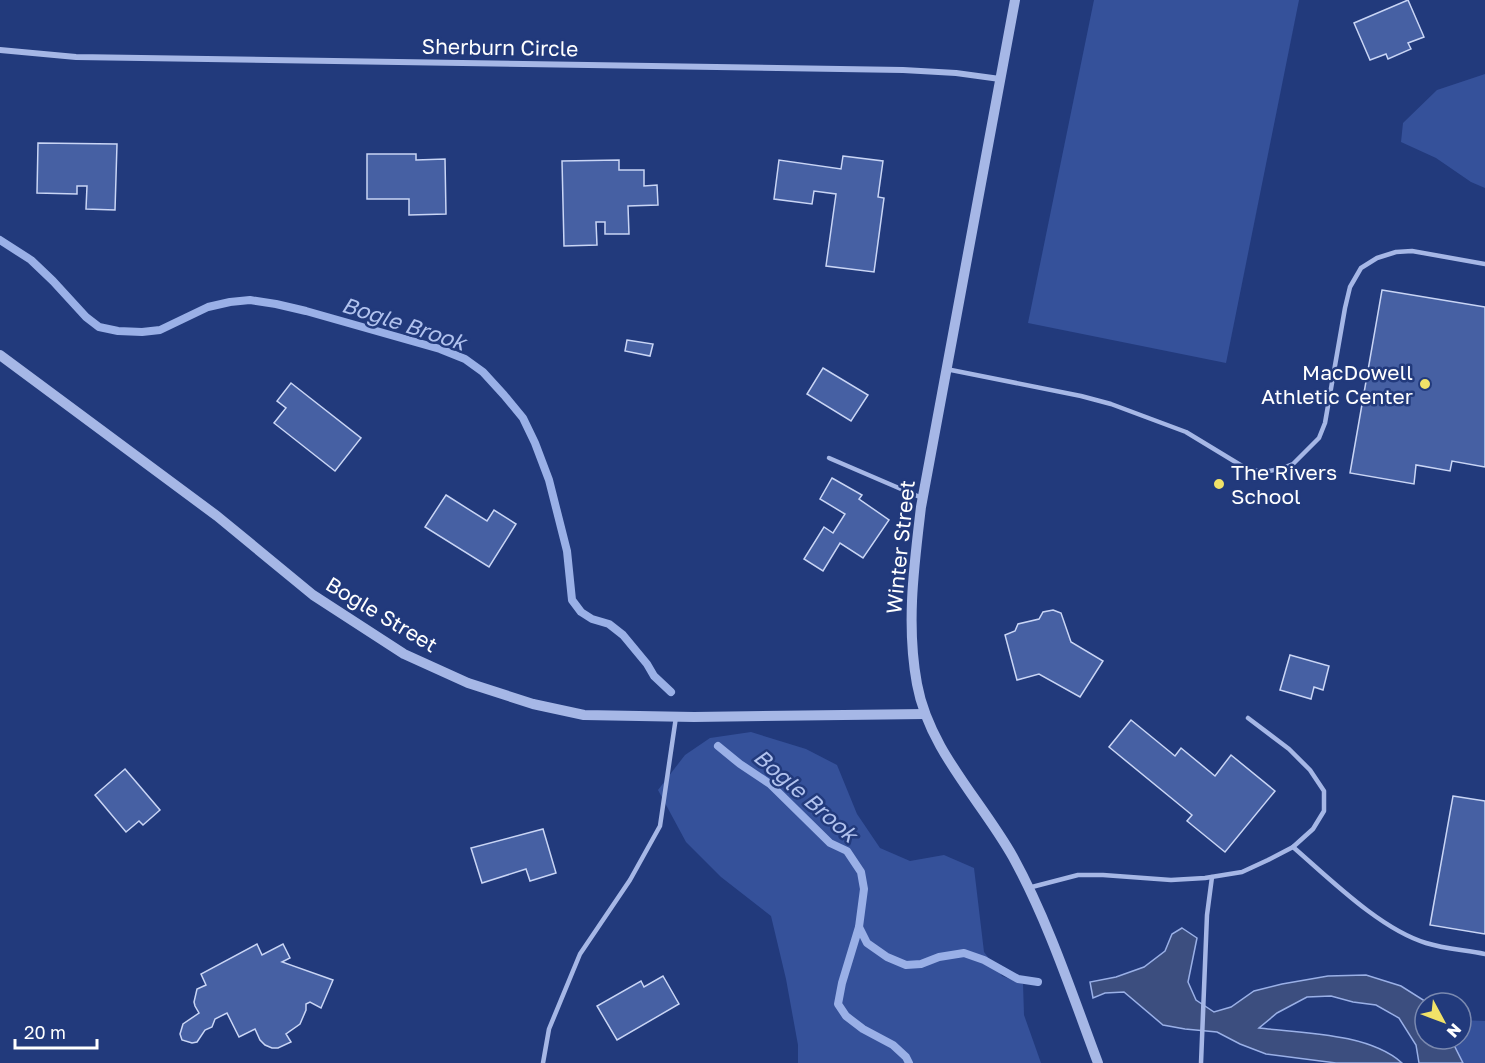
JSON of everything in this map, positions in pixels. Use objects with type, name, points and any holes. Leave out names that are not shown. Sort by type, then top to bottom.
[{"type":"street","name":"Winter Street","points":[[1015,0],[922,498],[914,565],[911,618],[913,652],[917,685],[925,714],[952,765],[1013,858],[1043,917],[1098,1063]]},
{"type":"street","name":"Sherburn Circle","points":[[0,50],[76,57],[903,70],[956,73],[1000,79]]},
{"type":"street","name":"Bogle Street","points":[[0,355],[217,516],[313,595],[404,654],[468,683],[533,704],[584,715],[676,717],[925,714]]},
{"type":"lane","points":[[946,369],[1111,404],[1186,432],[1247,469],[1263,472],[1293,464],[1319,438],[1325,423],[1350,287],[1361,268],[1377,258],[1396,252],[1412,251],[1485,264]]},
{"type":"lane","points":[[829,458],[922,498]]},
{"type":"lane","points":[[543,1063],[549,1029],[580,954],[630,880],[660,826],[676,717]]},
{"type":"lane","points":[[1028,888],[1078,875],[1171,880],[1212,877],[1242,872],[1293,847],[1313,829],[1324,811],[1324,790],[1310,770],[1289,749],[1248,718]]},
{"type":"lane","points":[[1293,847],[1351,897],[1402,933],[1427,943],[1485,954]]},
{"type":"lane","points":[[1201,1063],[1205,948],[1212,877]]},
{"type":"shaded area","points":[[1094,0],[1299,0],[1226,363],[1028,323]]},
{"type":"shaded area","points":[[1485,74],[1485,188],[1471,182],[1436,158],[1401,142],[1403,123],[1437,90]]},
{"type":"shaded area","points":[[751,732],[806,749],[837,765],[857,814],[880,848],[910,861],[944,855],[974,868],[984,952],[1002,976],[1023,984],[1024,1015],[1041,1063],[798,1063],[798,1045],[786,979],[771,916],[721,877],[686,842],[658,790],[685,755],[710,738]]},
{"type":"shaded area","points":[[1182,928],[1197,938],[1188,982],[1196,1000],[1214,1012],[1231,1007],[1254,991],[1328,976],[1366,975],[1401,986],[1413,994],[1413,1040],[1399,1018],[1376,1005],[1331,996],[1307,997],[1277,1013],[1259,1028],[1314,1033],[1353,1040],[1388,1053],[1402,1063],[1336,1063],[1266,1054],[1217,1032],[1163,1025],[1124,992],[1105,993],[1093,998],[1090,982],[1116,977],[1144,967],[1165,951],[1172,934]]},
{"type":"shaded area","points":[[1473,1020],[1485,1021],[1485,1063],[1463,1063],[1457,1051],[1473,1051]]},
{"type":"shaded area","points":[[1417,1051],[1457,1051],[1463,1063],[1419,1063]]},
{"type":"building","points":[[1408,0],[1424,37],[1408,43],[1411,49],[1388,59],[1386,54],[1370,60],[1354,23]]},
{"type":"building","points":[[38,143],[117,144],[115,210],[86,209],[87,186],[77,186],[77,194],[37,193]]},
{"type":"building","points":[[367,154],[416,154],[416,160],[445,159],[446,214],[409,215],[409,199],[367,199]]},
{"type":"building","points":[[843,156],[883,161],[878,197],[884,198],[874,272],[826,266],[836,194],[814,191],[812,204],[774,199],[779,160],[841,169]]},
{"type":"building","points":[[619,160],[619,170],[644,170],[644,186],[657,185],[658,205],[628,206],[629,234],[605,234],[605,222],[596,222],[597,245],[564,246],[562,161]]},
{"type":"building","name":"MacDowell Athletic Center","points":[[1382,290],[1485,307],[1485,467],[1452,461],[1450,471],[1416,465],[1414,484],[1350,473]]},
{"type":"building","points":[[627,340],[653,344],[650,356],[625,351]]},
{"type":"building","points":[[823,368],[868,395],[851,421],[807,394]]},
{"type":"building","points":[[291,383],[361,438],[335,471],[274,423],[286,408],[277,401]]},
{"type":"building","points":[[832,478],[862,495],[859,499],[889,520],[863,558],[840,543],[823,571],[804,559],[824,527],[833,533],[845,514],[820,499]]},
{"type":"building","points":[[446,495],[487,521],[494,510],[516,524],[489,567],[425,527]]},
{"type":"building","points":[[1053,610],[1061,613],[1071,642],[1103,661],[1080,697],[1039,674],[1017,680],[1005,635],[1015,631],[1018,624],[1039,619],[1043,612]]},
{"type":"building","points":[[1290,655],[1329,666],[1323,690],[1314,687],[1311,699],[1280,690]]},
{"type":"building","points":[[1131,720],[1175,756],[1181,748],[1215,776],[1231,755],[1275,791],[1225,852],[1187,821],[1192,815],[1109,747]]},
{"type":"building","points":[[125,769],[160,810],[143,825],[139,821],[126,832],[95,795]]},
{"type":"building","points":[[1453,796],[1485,801],[1485,934],[1430,925]]},
{"type":"building","points":[[543,829],[556,873],[530,881],[526,869],[482,883],[471,848]]},
{"type":"building","points":[[257,944],[262,955],[283,944],[290,958],[282,962],[333,980],[321,1008],[310,1002],[306,1004],[300,1024],[286,1034],[291,1042],[278,1048],[265,1045],[255,1029],[239,1037],[227,1013],[215,1019],[212,1027],[205,1030],[197,1042],[182,1040],[180,1034],[183,1024],[199,1013],[194,1002],[197,989],[206,985],[201,974]]},
{"type":"building","points":[[663,976],[679,1004],[617,1040],[597,1006],[641,981],[644,987]]},
{"type":"waterway","name":"Bogle Brook","points":[[0,240],[31,260],[86,317],[99,327],[118,331],[160,330],[208,307],[250,300],[306,311],[440,349],[465,359],[483,372],[504,395],[523,418],[535,443],[549,480],[567,551],[572,600],[581,612],[592,619],[609,624],[623,635],[654,676],[671,692]]},
{"type":"waterway","name":"Bogle Brook","points":[[718,746],[770,784],[830,843],[847,851],[861,872],[864,889],[859,927],[867,943],[887,957],[906,965],[921,964],[939,957],[964,953],[984,960],[1018,979],[1038,982]]},
{"type":"waterway","points":[[859,927],[838,1004],[846,1016],[863,1029],[893,1045],[909,1063]]},
{"type":"place","name":"MacDowell Athletic Center","points":[[1425,384]]},
{"type":"place","name":"The Rivers School","points":[[1219,484]]}]
